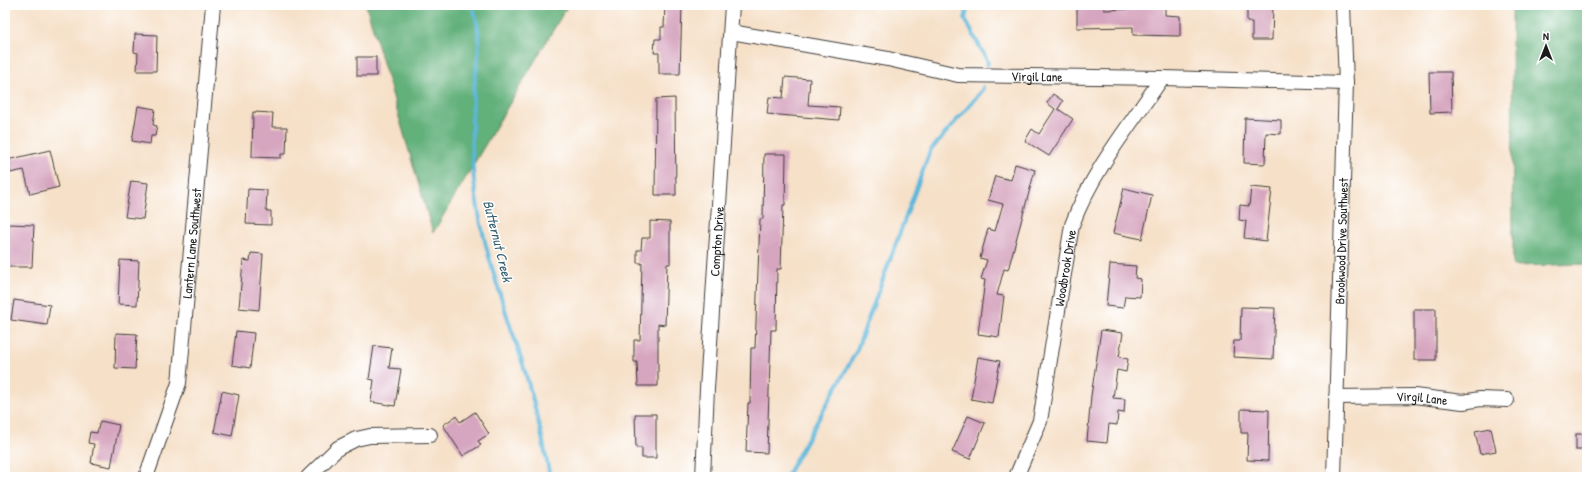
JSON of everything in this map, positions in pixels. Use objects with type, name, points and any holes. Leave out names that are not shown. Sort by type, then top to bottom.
[{"type":"street","name":"Lantern Lane Southwest","points":[[146,477],[180,383],[213,5]]},
{"type":"street","name":"Compton Drive","points":[[703,477],[707,381],[732,5]]},
{"type":"street","name":"Brookwood Drive Southwest","points":[[1334,477],[1346,83],[1343,5]]},
{"type":"street","name":"Virgil Lane","points":[[731,32],[888,59],[958,75],[1162,78],[1346,83]]},
{"type":"street","name":"Woodbrook Drive","points":[[1016,477],[1040,421],[1072,225],[1078,207],[1096,175],[1162,78]]},
{"type":"street","name":"Virgil Lane","points":[[1336,397],[1414,396],[1463,402],[1480,399],[1507,400]]},
{"type":"street","points":[[308,477],[338,448],[356,439],[370,436],[430,435]]},
{"type":"green space","points":[[366,5],[568,5],[433,233]]},
{"type":"green space","points":[[1512,5],[1587,5],[1587,264],[1513,266]]},
{"type":"building","points":[[665,5],[682,5],[680,74],[659,74],[659,53],[654,53],[655,39],[661,39],[661,27],[664,27]]},
{"type":"building","points":[[1077,5],[1104,5],[1104,10],[1133,9],[1134,5],[1165,5],[1165,15],[1180,16],[1180,36],[1133,35],[1133,27],[1077,28]]},
{"type":"building","points":[[1252,5],[1273,5],[1272,40],[1252,40],[1252,22],[1247,22],[1247,10],[1252,10]]},
{"type":"building","points":[[135,34],[157,35],[156,71],[137,71],[138,53],[134,52]]},
{"type":"building","points":[[357,57],[376,57],[376,76],[357,76]]},
{"type":"building","points":[[1429,72],[1451,72],[1452,112],[1430,113]]},
{"type":"building","points":[[785,77],[810,79],[808,105],[840,107],[839,120],[767,114],[769,97],[783,98]]},
{"type":"building","points":[[1053,94],[1063,101],[1058,109],[1073,119],[1049,156],[1025,141],[1032,129],[1039,134],[1055,109],[1047,103]]},
{"type":"building","points":[[675,98],[676,195],[655,195],[656,99]]},
{"type":"building","points":[[138,106],[155,109],[153,125],[157,126],[155,136],[151,136],[150,144],[132,141]]},
{"type":"building","points":[[253,112],[273,113],[272,127],[287,127],[286,154],[281,154],[281,158],[252,157]]},
{"type":"building","points":[[1245,118],[1281,120],[1281,134],[1266,133],[1265,164],[1244,163]]},
{"type":"building","points":[[50,150],[59,187],[30,194],[24,170],[10,173],[7,160]]},
{"type":"building","points":[[764,154],[786,154],[785,205],[783,205],[781,269],[777,269],[776,330],[771,330],[767,453],[746,452],[748,403],[750,403],[751,348],[755,348],[760,219],[763,219]]},
{"type":"building","points":[[1015,164],[1035,170],[1008,270],[1004,269],[997,295],[1004,296],[999,337],[978,334],[985,280],[981,279],[987,260],[980,258],[988,229],[995,231],[1003,204],[988,200],[995,176],[1011,180]]},
{"type":"building","points":[[131,181],[148,183],[143,219],[125,217]]},
{"type":"building","points":[[1251,187],[1272,189],[1266,241],[1244,238],[1246,221],[1239,220],[1240,205],[1249,206]]},
{"type":"building","points":[[1124,188],[1152,195],[1142,239],[1113,233]]},
{"type":"building","points":[[248,189],[267,190],[266,211],[271,211],[271,225],[246,224]]},
{"type":"building","points":[[650,221],[670,222],[670,264],[667,264],[665,325],[658,324],[658,386],[638,386],[637,362],[634,362],[634,340],[640,340],[642,263],[637,263],[637,250],[641,250],[642,238],[650,238]]},
{"type":"building","points":[[9,224],[34,225],[32,267],[5,267],[5,228],[9,229]]},
{"type":"building","points":[[251,253],[263,254],[259,310],[239,308],[243,260],[250,261]]},
{"type":"building","points":[[120,260],[139,261],[137,305],[118,304]]},
{"type":"building","points":[[1110,264],[1136,266],[1135,278],[1141,279],[1140,297],[1125,296],[1123,308],[1106,306]]},
{"type":"building","points":[[14,300],[50,305],[47,325],[11,320]]},
{"type":"building","points":[[1241,307],[1275,308],[1273,359],[1233,357],[1234,341],[1240,341]]},
{"type":"building","points":[[1414,309],[1436,309],[1436,360],[1414,360]]},
{"type":"building","points":[[1101,330],[1123,333],[1119,357],[1128,359],[1126,372],[1117,370],[1113,398],[1125,399],[1124,413],[1118,412],[1117,425],[1109,424],[1107,443],[1087,441],[1091,396]]},
{"type":"building","points":[[236,331],[254,333],[250,368],[232,365]]},
{"type":"building","points":[[116,333],[137,334],[135,369],[115,368]]},
{"type":"building","points":[[374,346],[392,348],[389,368],[401,369],[395,406],[371,402],[374,380],[369,379]]},
{"type":"building","points":[[978,357],[1000,361],[992,403],[971,399]]},
{"type":"building","points":[[222,391],[239,395],[232,436],[214,432]]},
{"type":"building","points":[[1241,409],[1269,410],[1268,461],[1247,460],[1248,433],[1241,433]]},
{"type":"building","points":[[475,412],[489,434],[478,441],[481,445],[463,456],[443,425],[456,416],[460,422]]},
{"type":"building","points":[[635,414],[656,414],[656,458],[642,458],[642,448],[636,448]]},
{"type":"building","points":[[968,416],[985,423],[970,459],[952,452]]},
{"type":"building","points":[[100,421],[119,425],[111,467],[91,463],[94,444],[88,443],[90,432],[97,433]]},
{"type":"building","points":[[1491,428],[1496,451],[1480,454],[1475,431]]},
{"type":"building","points":[[1576,434],[1587,434],[1587,450],[1576,450]]},
{"type":"waterway","name":"Butternut Creek","points":[[472,5],[476,18],[479,40],[472,122],[472,160],[474,185],[479,214],[492,266],[534,405],[550,477]]},
{"type":"waterway","points":[[968,5],[965,19],[988,62],[987,65]]},
{"type":"waterway","points":[[786,477],[856,352],[930,151],[982,91],[983,87]]}]
